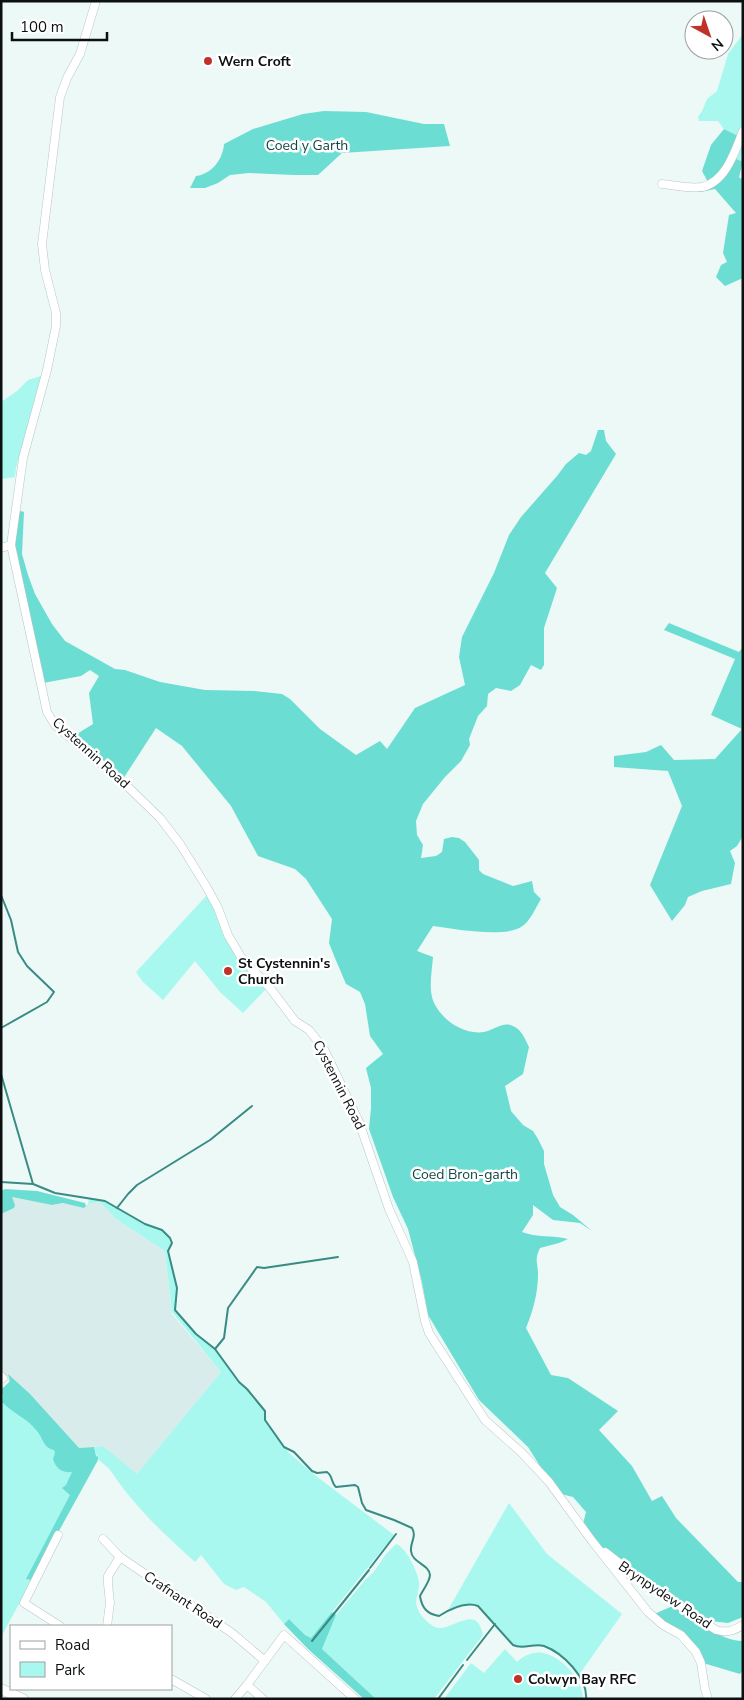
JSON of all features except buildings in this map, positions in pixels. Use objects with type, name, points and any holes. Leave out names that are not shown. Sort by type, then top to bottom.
[{"type":"street","points":[[1,548],[11,545],[23,458],[47,370],[56,326],[56,313],[45,270],[42,244],[60,97],[67,78],[80,54],[96,1]]},
{"type":"street","points":[[662,184],[702,187],[714,182],[723,174],[743,131]]},
{"type":"street","name":"Cystennin Road","points":[[11,545],[50,719],[124,783],[160,818],[180,844],[213,897],[236,950],[295,1021],[309,1030],[324,1049],[359,1122],[390,1209],[413,1262],[423,1315],[429,1333],[485,1420],[522,1452],[549,1482],[592,1541]]},
{"type":"street","points":[[57,1625],[24,1603],[58,1535]]},
{"type":"street","name":"Crafnant Road","points":[[103,1539],[120,1557],[232,1633],[265,1661]]},
{"type":"street","points":[[592,1541],[648,1612],[663,1625],[682,1635],[696,1652],[701,1663],[708,1699]]},
{"type":"street","name":"Brynpydew Road","points":[[592,1541],[645,1583],[716,1630],[725,1632],[743,1625]]},
{"type":"street","points":[[107,1625],[110,1603],[108,1576],[120,1557]]},
{"type":"street","points":[[235,1699],[284,1636],[355,1699]]},
{"type":"street","points":[[172,1680],[206,1699]]},
{"type":"street","points":[[247,1685],[262,1699]]},
{"type":"street","points":[[1,1689],[19,1694]]},
{"type":"shaded area","points":[[12,1197],[52,1205],[63,1203],[84,1207],[88,1204],[100,1202],[116,1219],[165,1251],[172,1314],[221,1372],[137,1475],[103,1446],[70,1449],[1,1373],[1,1214],[14,1208]]},
{"type":"green space","points":[[743,34],[743,162],[731,157],[740,137],[724,129],[718,121],[699,121],[698,117],[707,99],[717,91],[726,60],[734,60],[734,46]]},
{"type":"green space","name":"Coed y Garth","points":[[324,111],[366,112],[424,124],[444,124],[450,146],[342,153],[318,175],[249,173],[230,175],[218,183],[205,188],[190,188],[196,176],[202,175],[216,165],[224,144],[253,129],[303,114]]},
{"type":"green space","points":[[724,129],[740,137],[732,157],[743,162],[739,177],[741,179],[743,176],[743,278],[725,286],[716,277],[721,265],[727,262],[723,253],[729,215],[736,213],[715,189],[700,192],[691,190],[709,184],[702,171],[711,145]]},
{"type":"green space","points":[[41,376],[15,477],[1,479],[1,402],[17,391],[28,380]]},
{"type":"green space","name":"Coed Bron-garth","points":[[598,430],[604,430],[606,441],[616,454],[545,573],[557,588],[544,628],[544,665],[541,670],[531,665],[520,685],[511,691],[496,688],[488,694],[487,706],[478,716],[469,739],[470,745],[461,761],[423,804],[416,821],[417,835],[423,845],[421,858],[436,856],[442,852],[444,839],[459,838],[465,842],[479,860],[479,870],[483,874],[513,886],[532,881],[534,892],[541,899],[530,918],[521,927],[503,932],[491,932],[466,931],[433,926],[417,951],[433,957],[432,998],[438,1010],[449,1021],[462,1029],[476,1032],[484,1032],[502,1025],[509,1025],[521,1032],[525,1038],[529,1047],[523,1074],[505,1086],[511,1111],[523,1125],[533,1131],[538,1139],[544,1151],[544,1164],[553,1195],[560,1207],[592,1231],[580,1223],[553,1220],[533,1205],[533,1215],[522,1232],[568,1239],[540,1248],[538,1252],[536,1295],[526,1328],[551,1375],[568,1378],[618,1411],[599,1430],[632,1466],[652,1501],[662,1496],[676,1518],[738,1582],[743,1582],[743,1617],[728,1623],[710,1621],[681,1606],[718,1634],[726,1638],[743,1641],[743,1670],[740,1674],[703,1663],[696,1652],[652,1615],[677,1604],[592,1541],[582,1528],[586,1512],[573,1497],[557,1493],[528,1447],[479,1400],[428,1315],[422,1282],[408,1229],[393,1197],[369,1129],[371,1088],[366,1068],[383,1054],[370,1036],[365,1004],[360,992],[346,984],[329,943],[332,919],[306,879],[295,869],[258,856],[231,806],[182,746],[156,728],[123,779],[72,737],[93,724],[89,693],[99,676],[90,670],[81,676],[43,683],[14,541],[17,510],[24,512],[22,554],[28,575],[35,594],[52,624],[65,641],[115,669],[125,670],[160,682],[205,690],[254,691],[282,694],[290,699],[320,729],[356,755],[380,741],[387,749],[415,708],[465,685],[459,657],[462,637],[494,573],[509,535],[521,517],[566,464],[579,453],[586,455],[591,451]]},
{"type":"green space","points":[[669,623],[739,652],[743,647],[743,836],[737,846],[730,851],[735,863],[731,884],[702,891],[688,897],[685,905],[672,921],[650,885],[682,806],[668,771],[614,767],[614,756],[646,752],[661,745],[674,760],[715,759],[742,729],[711,715],[735,659],[664,630]]},
{"type":"green space","points":[[208,894],[227,942],[266,989],[243,1013],[220,992],[195,961],[163,1000],[142,981],[136,972]]},
{"type":"green space","points":[[5,1189],[37,1191],[85,1203],[86,1206],[84,1208],[63,1203],[52,1205],[12,1197],[15,1205],[14,1208],[1,1214],[1,1191]]},
{"type":"green space","points":[[89,1199],[105,1201],[145,1224],[161,1230],[170,1238],[172,1243],[168,1251],[177,1288],[176,1311],[196,1334],[215,1349],[239,1382],[265,1411],[265,1420],[289,1453],[316,1476],[394,1535],[311,1638],[305,1635],[289,1619],[284,1624],[266,1602],[244,1587],[236,1590],[224,1584],[201,1555],[195,1562],[141,1509],[98,1457],[94,1447],[103,1446],[137,1474],[221,1372],[172,1312],[165,1251],[116,1219],[100,1202],[88,1204]]},
{"type":"green space","points":[[8,1374],[30,1394],[79,1448],[94,1447],[98,1457],[32,1580],[26,1579],[70,1495],[62,1488],[66,1485],[72,1472],[65,1472],[58,1468],[53,1459],[54,1450],[45,1445],[32,1426],[2,1402],[1,1390],[10,1381]]},
{"type":"green space","points":[[1,1385],[83,1471],[32,1580],[1,1637]]},
{"type":"green space","points":[[509,1503],[547,1554],[622,1614],[579,1675],[566,1660],[549,1648],[537,1645],[522,1647],[513,1645],[478,1606],[459,1606],[448,1610]]},
{"type":"green space","points":[[396,1544],[407,1554],[416,1572],[419,1587],[416,1602],[421,1615],[432,1625],[439,1628],[471,1619],[480,1626],[483,1635],[434,1699],[376,1699],[322,1649],[336,1615]]},
{"type":"green space","points":[[332,1612],[336,1615],[322,1649],[376,1699],[364,1699],[308,1649],[284,1624],[289,1619],[305,1635],[311,1638]]},
{"type":"green space","name":"Colwyn Bay RFC","points":[[505,1649],[517,1662],[532,1653],[543,1653],[557,1659],[575,1677],[582,1691],[583,1699],[444,1699],[471,1663],[484,1673]]},
{"type":"waterway","points":[[1,895],[11,920],[18,952],[27,966],[54,992],[47,1002],[1,1028]]},
{"type":"waterway","points":[[1,1074],[33,1184]]},
{"type":"waterway","points":[[117,1208],[137,1185],[210,1140],[252,1106]]},
{"type":"waterway","points":[[1,1182],[33,1184],[55,1193],[105,1201],[145,1224],[162,1230],[172,1243],[168,1251],[177,1288],[175,1310],[196,1334],[215,1349],[239,1382],[265,1411],[265,1420],[284,1447],[294,1452],[312,1471],[317,1473],[327,1472],[336,1487],[355,1485],[358,1487],[366,1510],[412,1528],[414,1534],[411,1548],[412,1555],[427,1568],[430,1575],[428,1583],[420,1596],[426,1610],[431,1614],[439,1616],[463,1605],[478,1606],[513,1645],[521,1647],[544,1646],[566,1660],[579,1675],[586,1691],[586,1699]]},
{"type":"waterway","points":[[215,1349],[224,1338],[228,1308],[257,1267],[264,1268],[338,1257]]},
{"type":"waterway","points":[[370,1568],[396,1534]]},
{"type":"waterway","points":[[312,1641],[369,1570]]},
{"type":"waterway","points":[[467,1660],[495,1624]]},
{"type":"waterway","points":[[438,1699],[463,1665]]},
{"type":"place","name":"Wern Croft","points":[[208,61]]},
{"type":"place","name":"St Cystennin's Church","points":[[228,971]]},
{"type":"place","name":"Colwyn Bay RFC","points":[[518,1679]]}]
